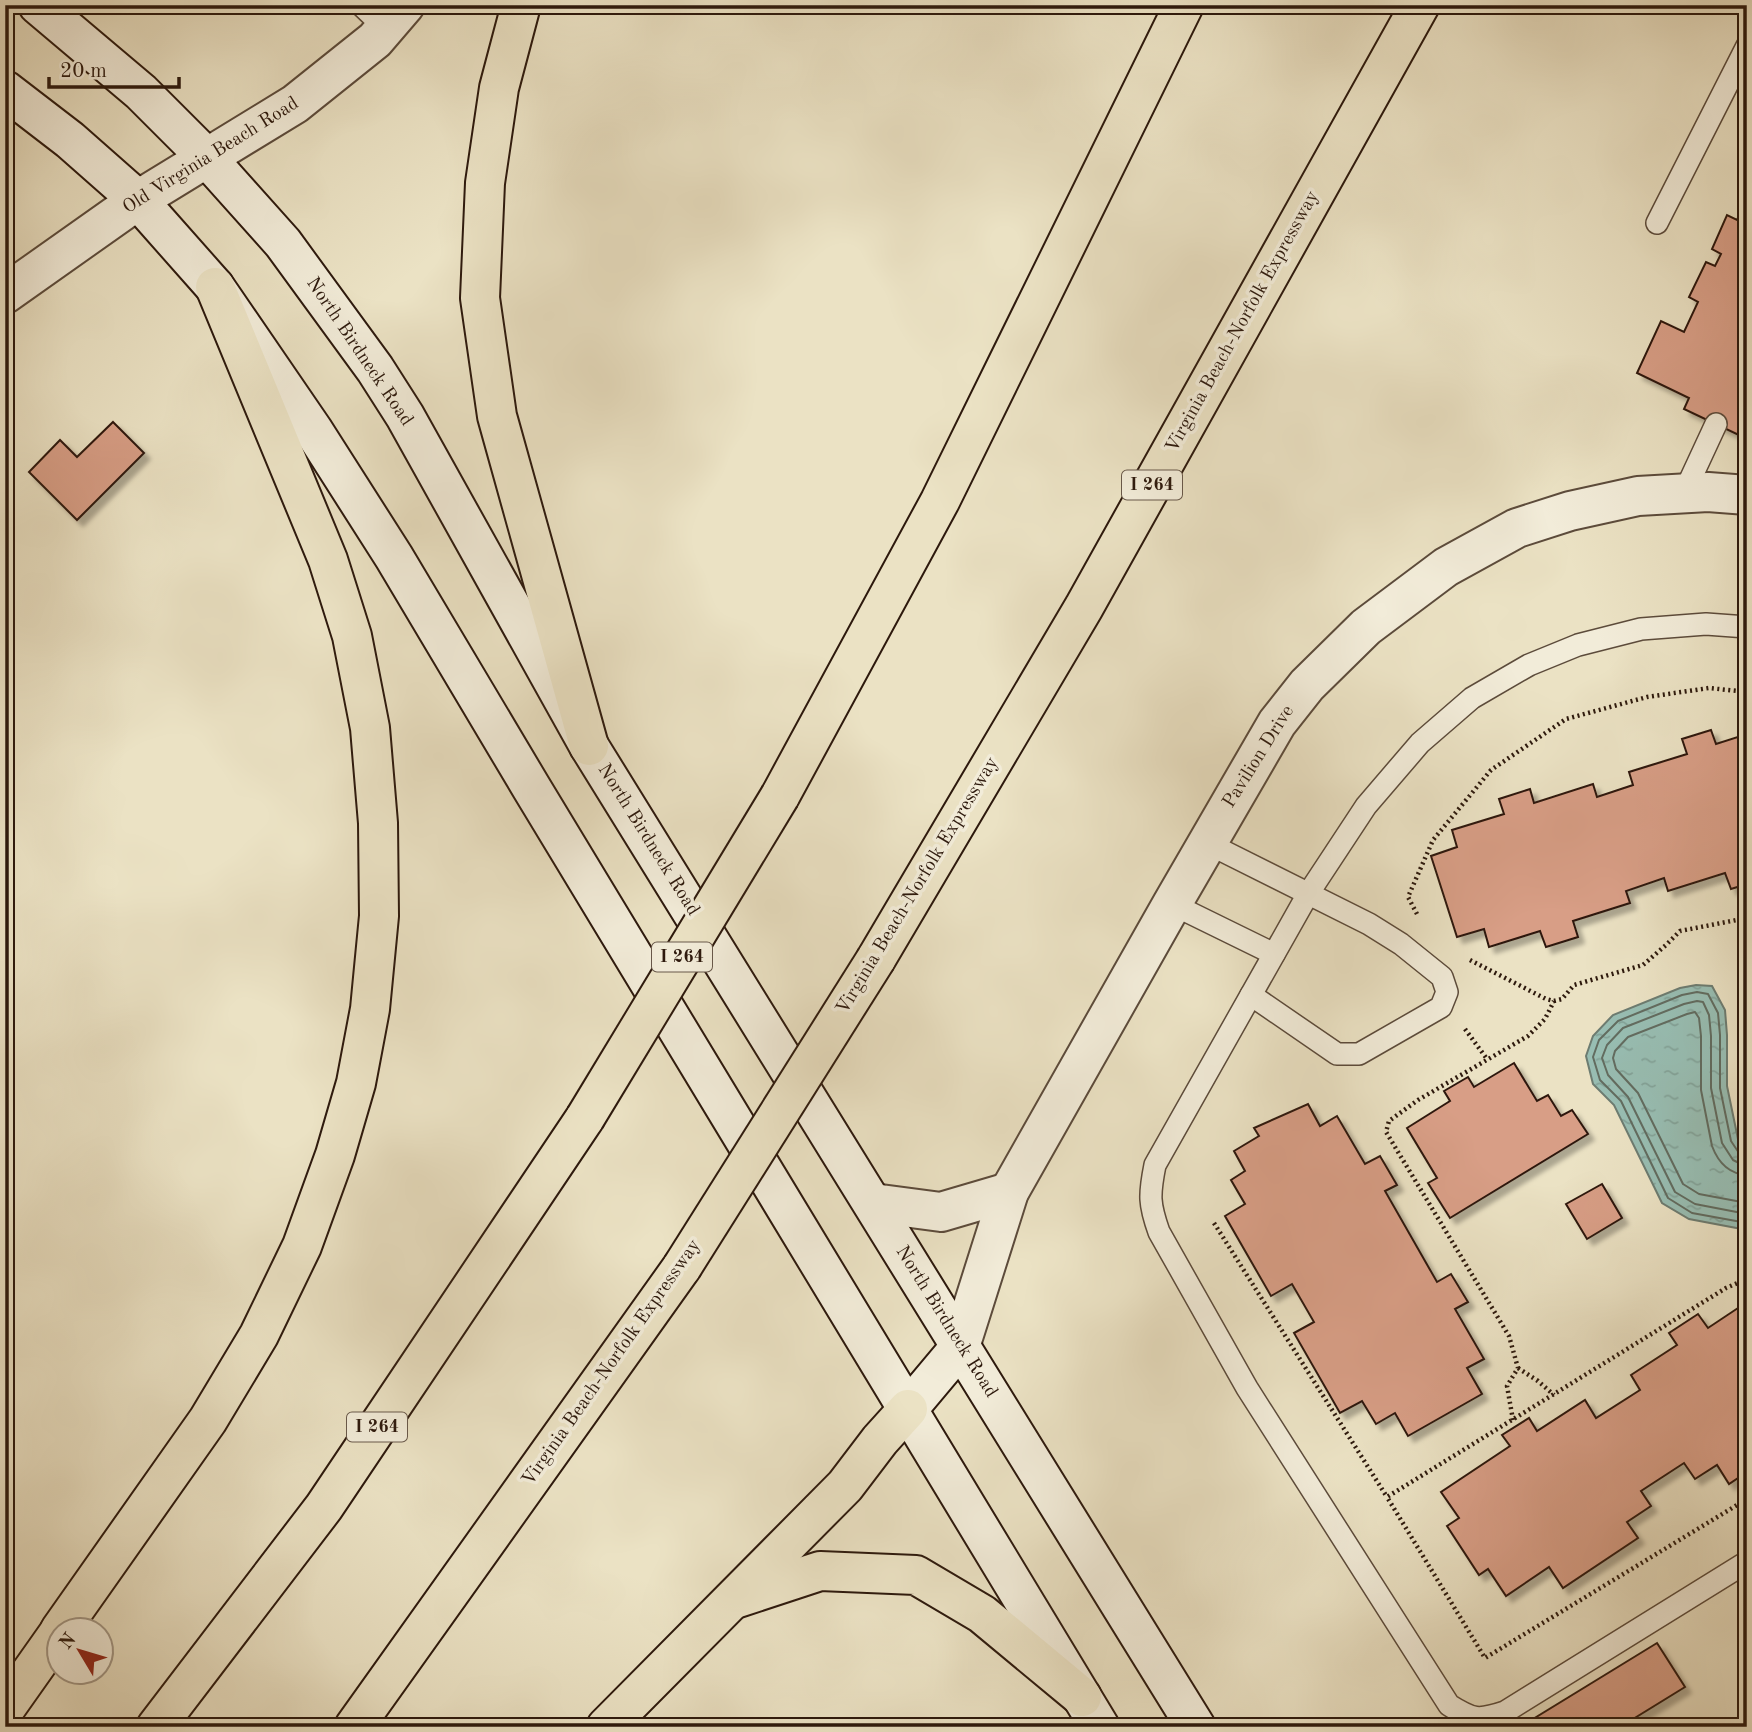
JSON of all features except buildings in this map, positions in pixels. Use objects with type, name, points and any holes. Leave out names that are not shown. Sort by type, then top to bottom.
[{"type":"highway","points":[[521,5],[499,88],[485,183],[480,298],[497,416],[589,746]]},
{"type":"highway","name":"Virginia Beach-Norfolk Expressway","points":[[354,1727],[682,1267],[876,959],[1091,595],[1420,5]]},
{"type":"highway","name":"I 264","points":[[156,1727],[324,1507],[584,1118],[780,796],[940,501],[1182,10]]},
{"type":"highway","points":[[71,1616],[208,1420],[259,1335],[302,1246],[335,1155],[356,1083],[370,1009],[379,916],[378,823],[370,728],[352,636],[328,560],[215,287]]},
{"type":"highway","points":[[606,1727],[845,1486],[908,1409]]},
{"type":"highway","points":[[733,1600],[820,1571],[916,1574],[982,1614],[1091,1712]]},
{"type":"highway","points":[[5,1709],[46,1651]]},
{"type":"main road","name":"North Birdneck Road","points":[[38,5],[141,92],[207,158],[283,243],[375,369],[589,746],[1196,1727]]},
{"type":"main road","name":"Old Virginia Beach Road","points":[[5,294],[138,200],[295,104],[375,40],[384,13]]},
{"type":"main road","points":[[5,90],[70,140],[138,200],[215,287],[313,430],[394,557],[1091,1712]]},
{"type":"main road","name":"Pavilion Drive","points":[[908,1409],[960,1347],[1009,1192],[1207,843],[1278,723],[1307,685],[1366,627],[1446,567],[1517,528],[1570,511],[1638,496],[1708,492],[1747,495]]},
{"type":"main road","points":[[873,1203],[941,1212],[1009,1192]]},
{"type":"lane","points":[[1657,223],[1747,46]]},
{"type":"lane","points":[[1684,493],[1716,424]]},
{"type":"lane","points":[[1747,627],[1706,624],[1641,629],[1578,645],[1529,665],[1472,698],[1420,743],[1366,806],[1308,894],[1155,1165],[1150,1188],[1152,1210],[1159,1232],[1247,1388],[1449,1705],[1467,1716],[1485,1719],[1505,1712],[1742,1564],[1747,1564]]},
{"type":"lane","points":[[1207,843],[1369,924],[1401,944],[1442,977],[1447,992],[1441,1007],[1359,1055],[1337,1054],[1251,995]]},
{"type":"lane","points":[[1172,904],[1274,954]]},
{"type":"path","points":[[1421,921],[1408,897],[1433,840],[1491,770],[1566,719],[1647,697],[1709,688],[1747,692]]},
{"type":"path","points":[[1461,955],[1554,1001],[1562,999],[1574,985],[1643,965],[1680,931],[1745,919],[1747,925]]},
{"type":"path","points":[[1554,1001],[1545,1019],[1528,1036],[1418,1100],[1389,1121],[1386,1132],[1509,1336],[1518,1368],[1554,1395]]},
{"type":"path","points":[[1214,1223],[1485,1658],[1747,1499]]},
{"type":"path","points":[[1387,1497],[1726,1288],[1747,1279]]},
{"type":"path","points":[[1513,1420],[1507,1386],[1518,1368]]},
{"type":"water","points":[[1712,986],[1725,1010],[1727,1086],[1738,1139],[1747,1153],[1747,1230],[1689,1219],[1662,1203],[1614,1105],[1593,1084],[1586,1056],[1593,1036],[1613,1015],[1680,988]]}]
